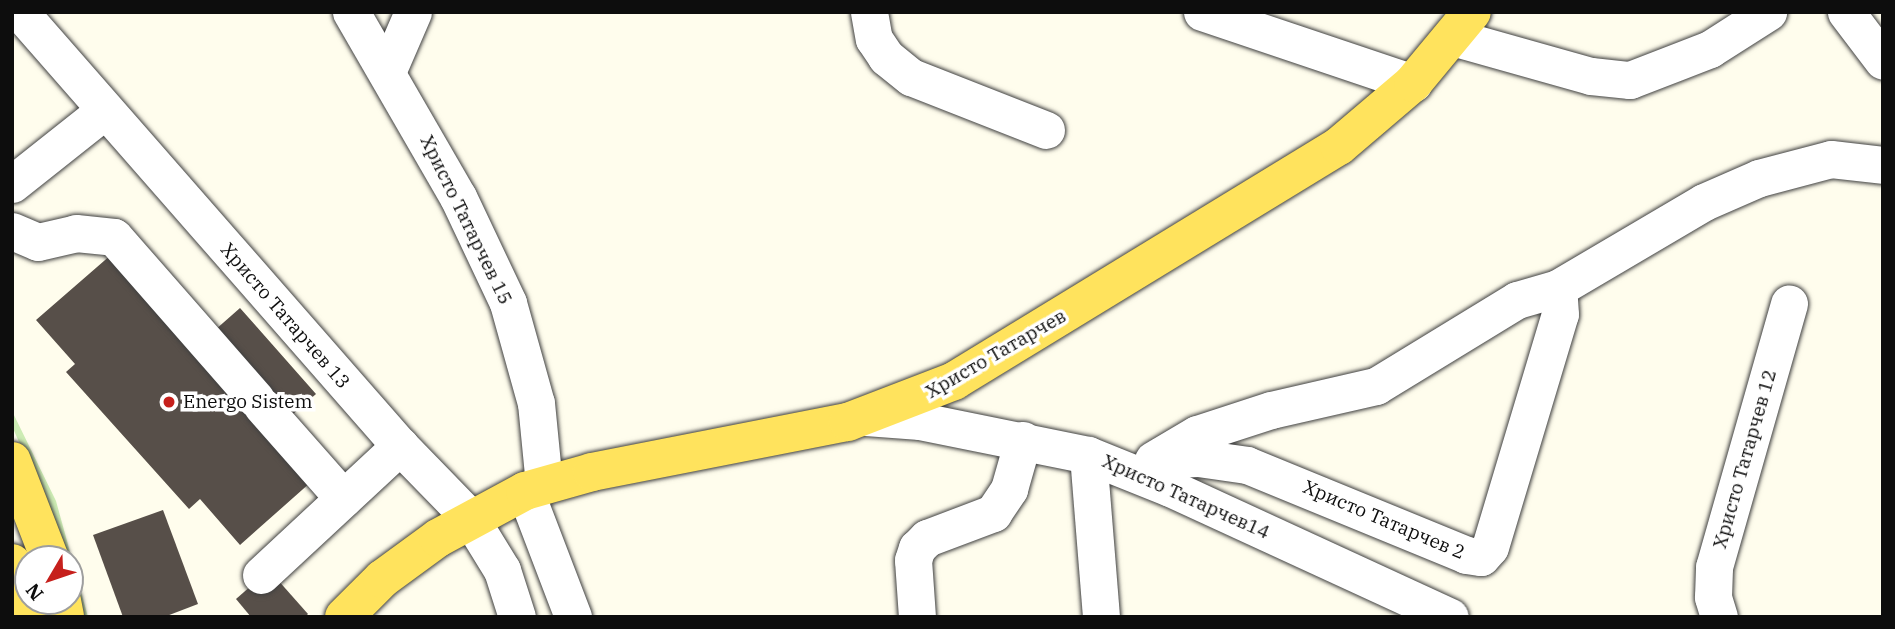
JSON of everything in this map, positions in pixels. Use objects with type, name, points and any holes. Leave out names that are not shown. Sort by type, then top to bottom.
[{"type":"main road","name":"Христо Татарчев","points":[[351,614],[390,572],[470,518],[534,488],[866,417],[962,376],[1295,177],[1360,131],[1413,83],[1462,25]]},
{"type":"main road","points":[[12,461],[45,545]]},
{"type":"main road","points":[[12,564],[27,617]]},
{"type":"street","name":"Христо Татарчев 13","points":[[20,12],[400,446],[470,518],[502,570],[517,617]]},
{"type":"street","name":"Христо Татарчев 15","points":[[351,12],[388,70],[458,197],[508,303],[536,403],[534,488],[573,617]]},
{"type":"street","points":[[388,70],[413,12]]},
{"type":"street","points":[[869,12],[874,39],[886,57],[911,77],[1046,130]]},
{"type":"street","points":[[1202,12],[1413,83]]},
{"type":"street","points":[[1462,25],[1591,76],[1630,80],[1710,49],[1768,12]]},
{"type":"street","points":[[1846,12],[1883,61]]},
{"type":"street","points":[[12,184],[104,111]]},
{"type":"street","points":[[1145,467],[1197,433],[1271,410],[1376,386],[1517,300],[1558,288],[1704,202],[1759,177],[1831,159],[1883,165]]},
{"type":"street","points":[[12,231],[38,242],[76,233],[114,237],[343,498]]},
{"type":"street","name":"Христо Татарчев 2","points":[[1145,467],[1198,458],[1247,466],[1466,555],[1481,557],[1490,547],[1560,314],[1558,288]]},
{"type":"street","name":"Христо Татарчев 12","points":[[1719,617],[1713,597],[1714,567],[1789,303]]},
{"type":"street","name":"Христо Татарчев14","points":[[866,417],[920,421],[1145,467],[1450,617]]},
{"type":"street","points":[[917,617],[913,561],[917,548],[927,538],[993,513],[1009,489],[1023,440]]},
{"type":"street","points":[[261,575],[400,446]]},
{"type":"street","points":[[1088,455],[1101,617]]},
{"type":"green space","points":[[12,411],[56,501],[68,545],[64,545],[12,426]]},
{"type":"green space","points":[[84,602],[88,617],[81,617],[84,615]]},
{"type":"building","name":"Energo Sistem","points":[[112,254],[215,330],[240,308],[316,394],[292,415],[311,482],[240,545],[200,499],[189,509],[66,372],[75,364],[36,320]]},
{"type":"building","points":[[163,510],[198,604],[164,617],[123,617],[93,535]]},
{"type":"building","points":[[269,570],[308,614],[305,617],[251,617],[236,599]]},
{"type":"place","name":"Energo Sistem","points":[[169,402]]}]
